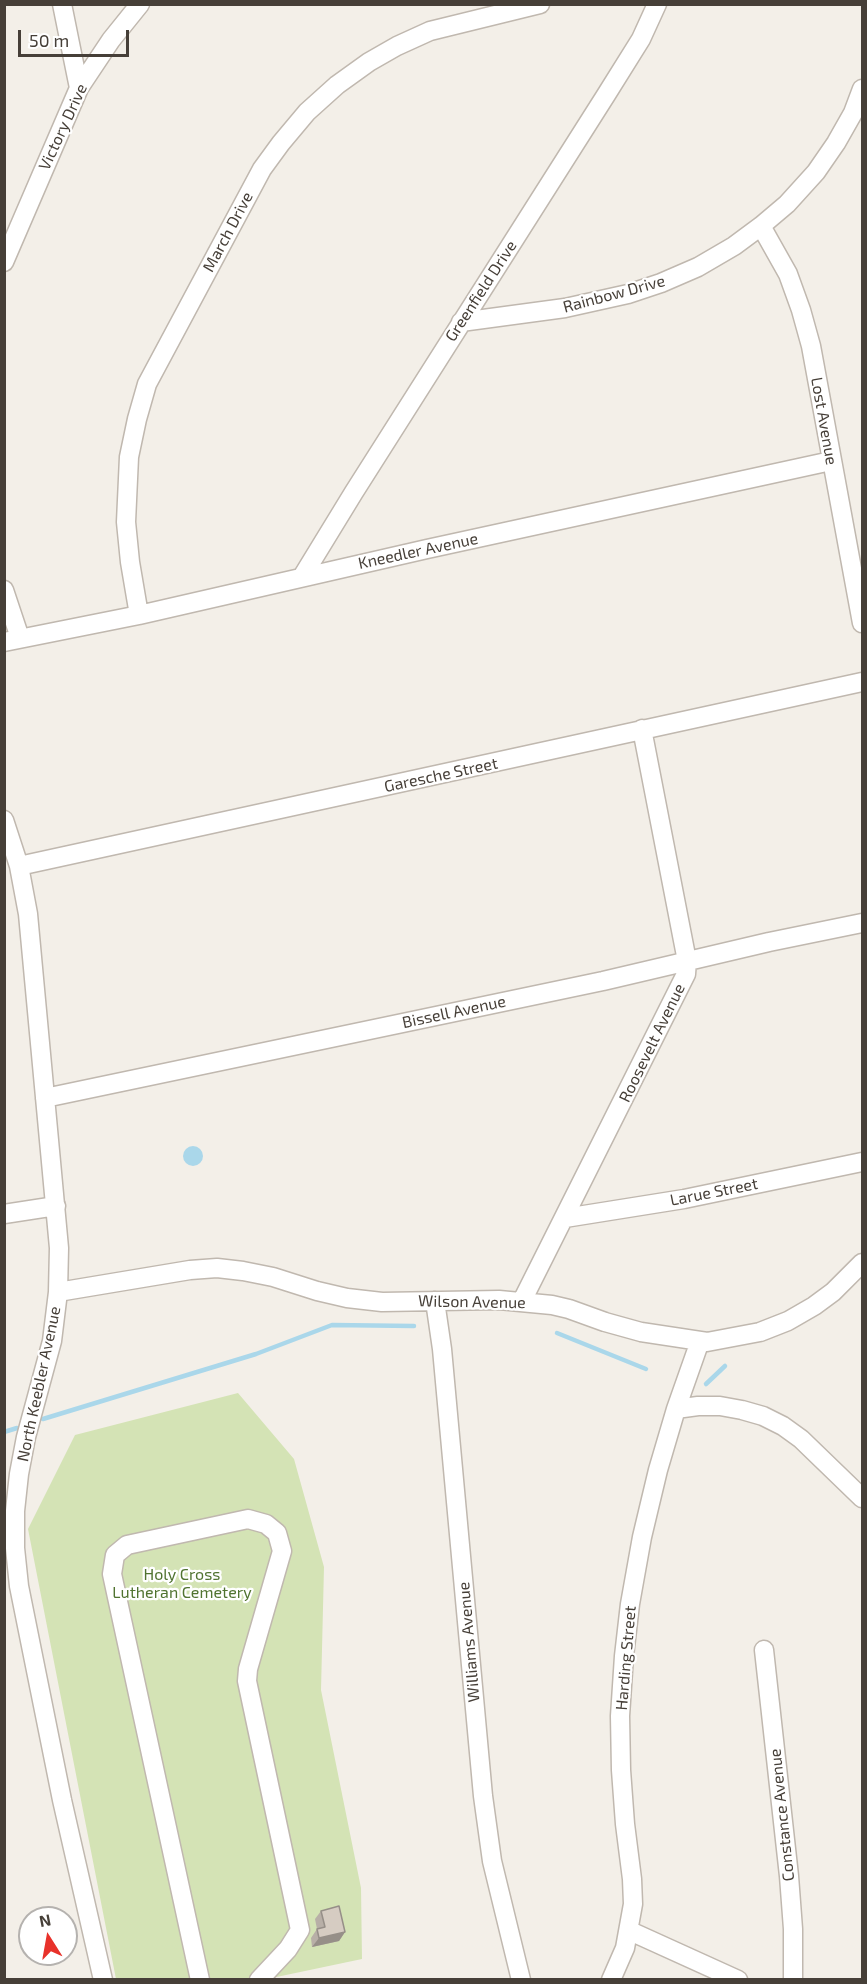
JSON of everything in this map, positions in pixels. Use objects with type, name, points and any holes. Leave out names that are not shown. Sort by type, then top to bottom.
[{"type":"street","points":[[62,4],[79,88]]},
{"type":"street","name":"Victory Drive","points":[[4,262],[79,88],[111,40],[140,4]]},
{"type":"street","name":"March Drive","points":[[139,615],[126,522],[129,457],[136,419],[147,384],[262,169],[307,112],[336,85],[369,62],[430,31],[540,4]]},
{"type":"street","name":"Greenfield Drive","points":[[302,577],[612,86],[641,39],[657,4]]},
{"type":"street","name":"Rainbow Drive","points":[[461,322],[565,308],[650,287],[698,267],[734,246],[787,204],[816,172],[836,143],[853,113],[862,90]]},
{"type":"street","name":"Lost Avenue","points":[[761,226],[788,274],[811,346],[831,461],[854,536],[862,623]]},
{"type":"street","name":"Kneedler Avenue","points":[[12,640],[139,615],[831,461]]},
{"type":"street","points":[[4,590],[12,640]]},
{"type":"street","name":"Garesche Street","points":[[19,866],[862,682]]},
{"type":"street","name":"Roosevelt Avenue","points":[[522,1301],[686,974],[687,961],[642,729]]},
{"type":"street","name":"North Keebler Avenue","points":[[4,820],[19,866],[28,914],[59,1248],[58,1292],[52,1341],[26,1437],[19,1474],[12,1588],[103,1980]]},
{"type":"street","name":"Bissell Avenue","points":[[45,1098],[603,981],[862,922]]},
{"type":"street","name":"Larue Street","points":[[565,1218],[684,1199],[862,1162]]},
{"type":"street","points":[[4,1214],[56,1206]]},
{"type":"street","name":"Wilson Avenue","points":[[58,1292],[190,1270],[217,1268],[243,1270],[347,1298],[382,1302],[522,1301],[569,1309],[641,1332],[700,1341],[736,1338],[788,1321],[833,1292],[862,1263]]},
{"type":"street","name":"Williams Avenue","points":[[435,1301],[442,1349],[483,1796],[492,1861],[521,1980]]},
{"type":"street","name":"Harding Street","points":[[611,1980],[630,1931],[633,1904],[633,1879],[625,1824],[621,1770],[620,1716],[630,1604],[642,1537],[658,1470],[700,1341]]},
{"type":"street","points":[[676,1409],[720,1406],[763,1416],[783,1426],[801,1439],[862,1498]]},
{"type":"street","points":[[200,1980],[112,1575],[115,1555],[127,1545],[248,1519],[266,1524],[277,1533],[282,1551],[248,1669],[247,1682],[300,1930],[288,1949],[259,1980]]},
{"type":"street","name":"Constance Avenue","points":[[764,1650],[789,1876],[793,1929],[793,1980]]},
{"type":"street","points":[[630,1931],[738,1980]]},
{"type":"green space","name":"Holy Cross Lutheran Cemetery","points":[[238,1393],[294,1459],[324,1567],[321,1690],[361,1888],[362,1959],[267,1979],[116,1979],[28,1529],[75,1435]]},
{"type":"water","points":[[193,1146],[200,1149],[203,1156],[200,1163],[193,1166],[186,1163],[183,1156],[186,1149]]},
{"type":"building","points":[[339,1906],[345,1932],[319,1938],[317,1929],[325,1927],[321,1911]]},
{"type":"waterway","points":[[43,1419],[256,1354],[332,1325],[414,1326]]},
{"type":"waterway","points":[[557,1333],[646,1369]]},
{"type":"waterway","points":[[706,1384],[725,1366]]},
{"type":"waterway","points":[[4,1432],[17,1428]]}]
